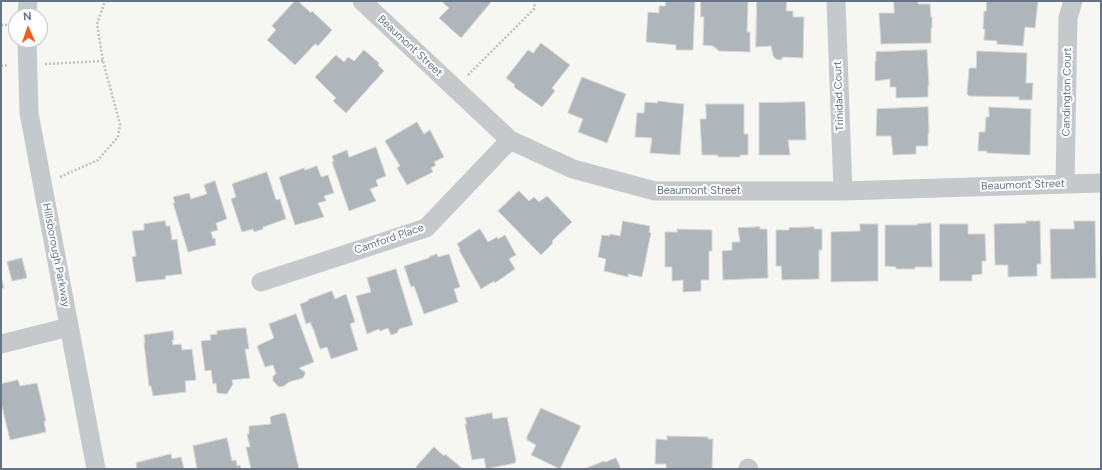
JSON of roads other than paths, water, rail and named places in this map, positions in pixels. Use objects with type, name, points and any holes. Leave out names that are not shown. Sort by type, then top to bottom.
[{"type":"street","name":"Beaumont Street","points":[[362,1],[510,140],[573,169],[655,191],[843,191],[1101,184]]},
{"type":"street","name":"Trinidad Court","points":[[836,1],[843,191]]},
{"type":"street","name":"Candington Court","points":[[1065,184],[1068,18],[1072,1]]},
{"type":"street","name":"Hillsborough Parkway","points":[[27,48],[29,113],[96,469]]},
{"type":"street","name":"Camford Place","points":[[261,282],[426,228],[510,140]]},
{"type":"street","points":[[1,344],[69,327]]}]
